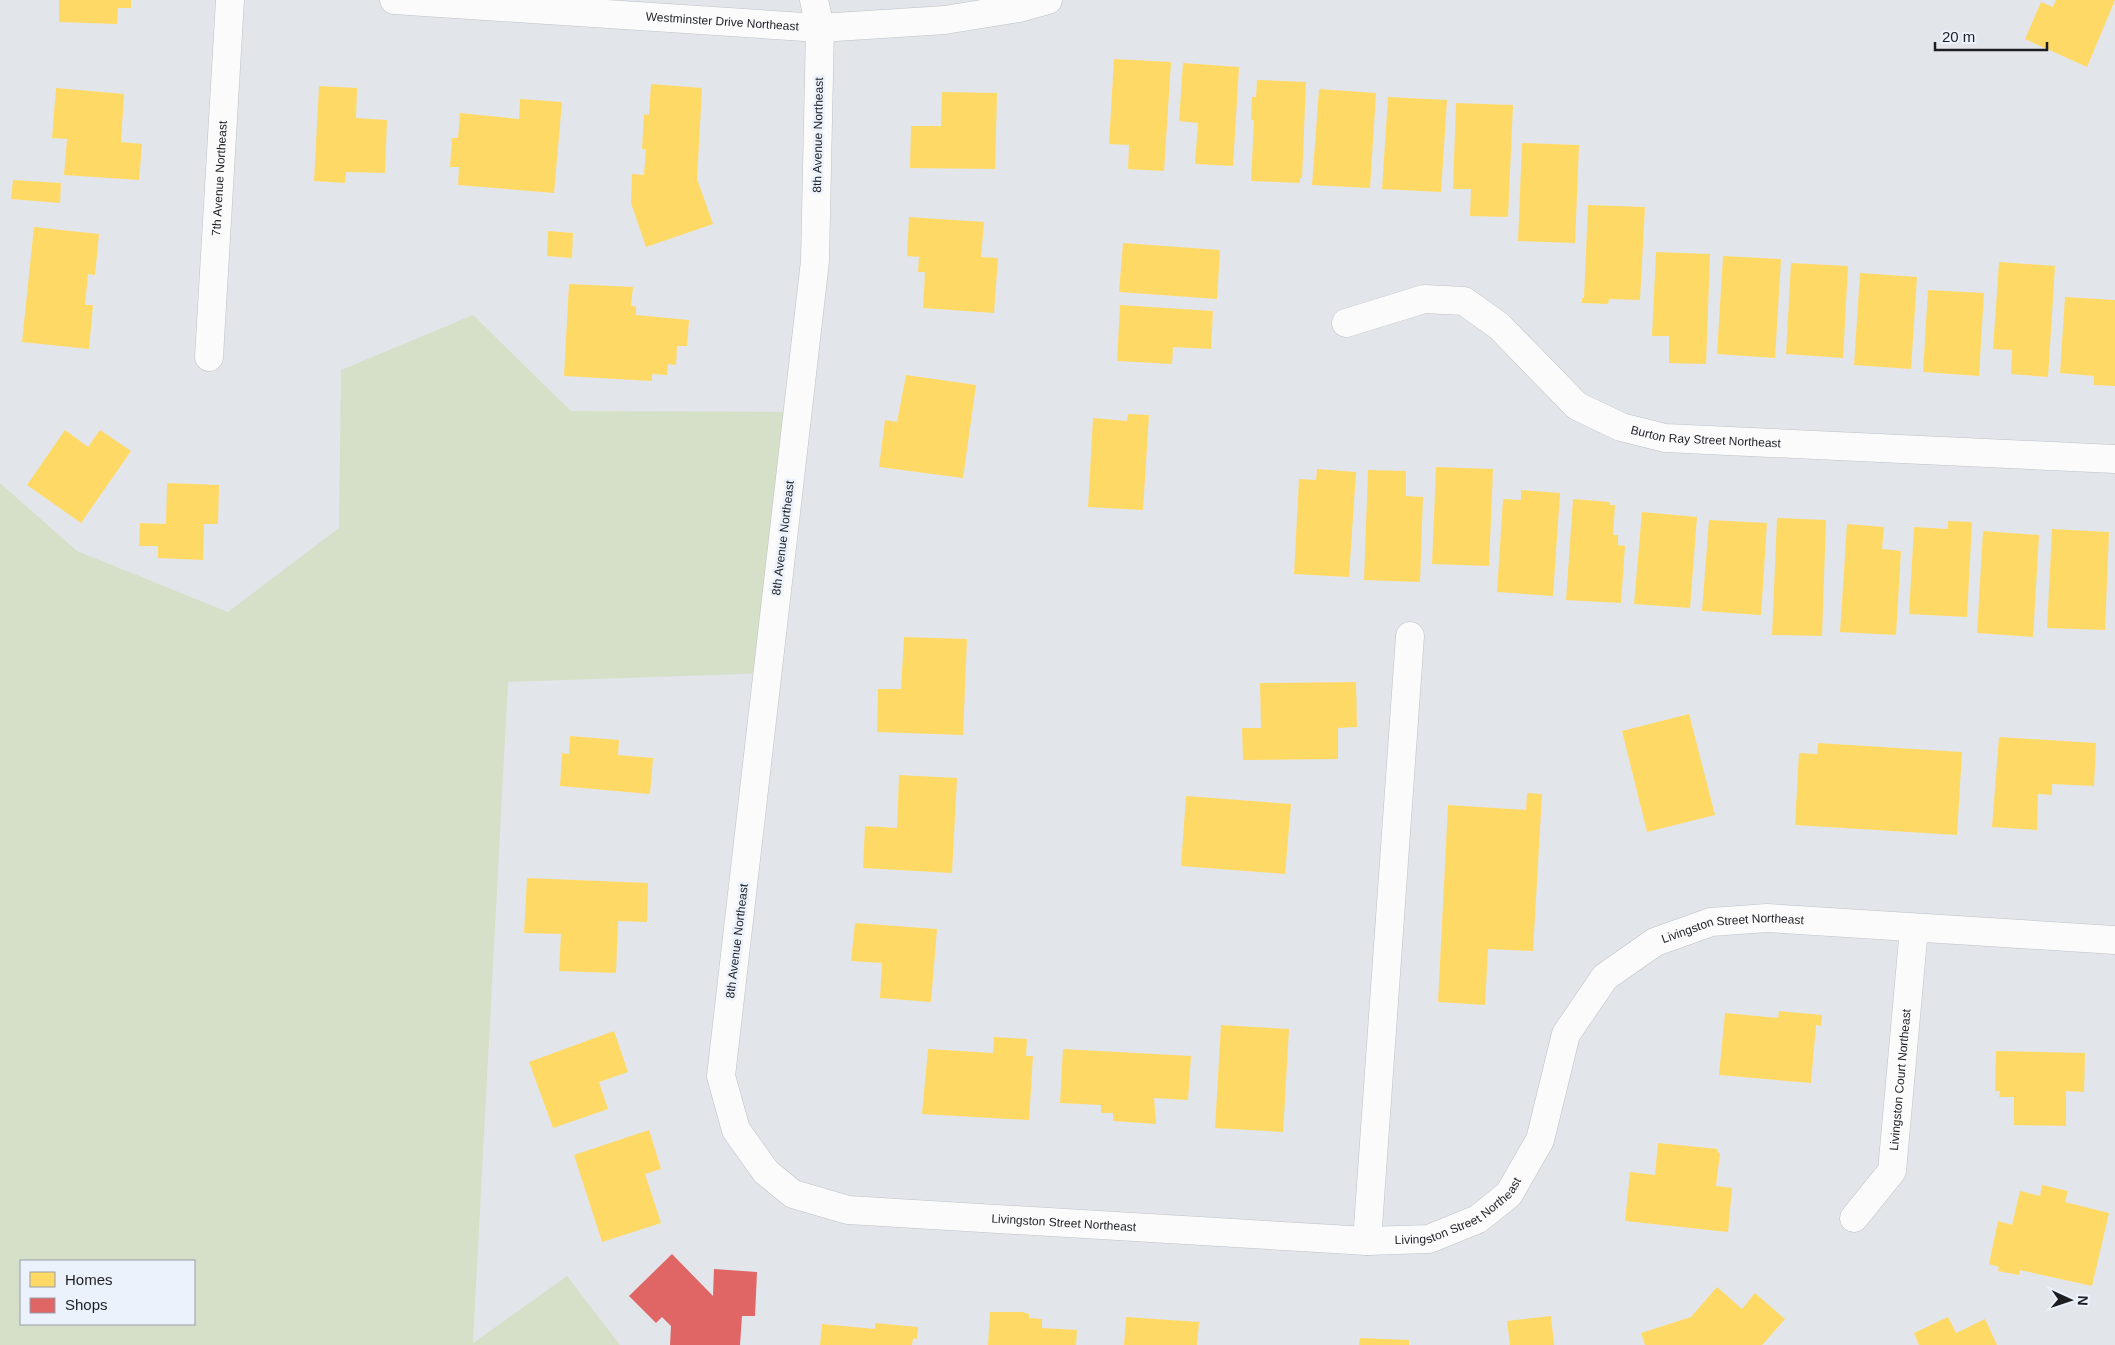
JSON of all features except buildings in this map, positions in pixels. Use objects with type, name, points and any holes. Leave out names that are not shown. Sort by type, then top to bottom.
[{"type":"street","name":"7th Avenue Northeast","points":[[209,357],[230,0]]},
{"type":"street","name":"Westminster Drive Northeast","points":[[394,0],[820,28],[945,20],[1019,8],[1048,0]]},
{"type":"street","name":"8th Avenue Northeast","points":[[721,1076],[815,262],[820,28],[814,0]]},
{"type":"street","name":"Burton Ray Street Northeast","points":[[1346,323],[1424,299],[1464,302],[1499,326],[1577,406],[1621,427],[1665,438],[2115,460]]},
{"type":"street","points":[[1367,1240],[1410,636]]},
{"type":"street","name":"Livingston Street Northeast","points":[[721,1076],[736,1130],[766,1172],[794,1194],[848,1210],[1367,1240],[1430,1239],[1478,1219],[1509,1194],[1540,1140],[1566,1034],[1605,976],[1655,942],[1711,922],[1767,918],[2115,940]]},
{"type":"street","name":"Livingston Court Northeast","points":[[1854,1218],[1892,1171],[1914,928]]},
{"type":"green space","points":[[473,315],[571,411],[797,412],[768,673],[508,682],[473,1343],[567,1276],[620,1345],[0,1345],[0,483],[77,551],[228,612],[339,528],[341,370]]}]
